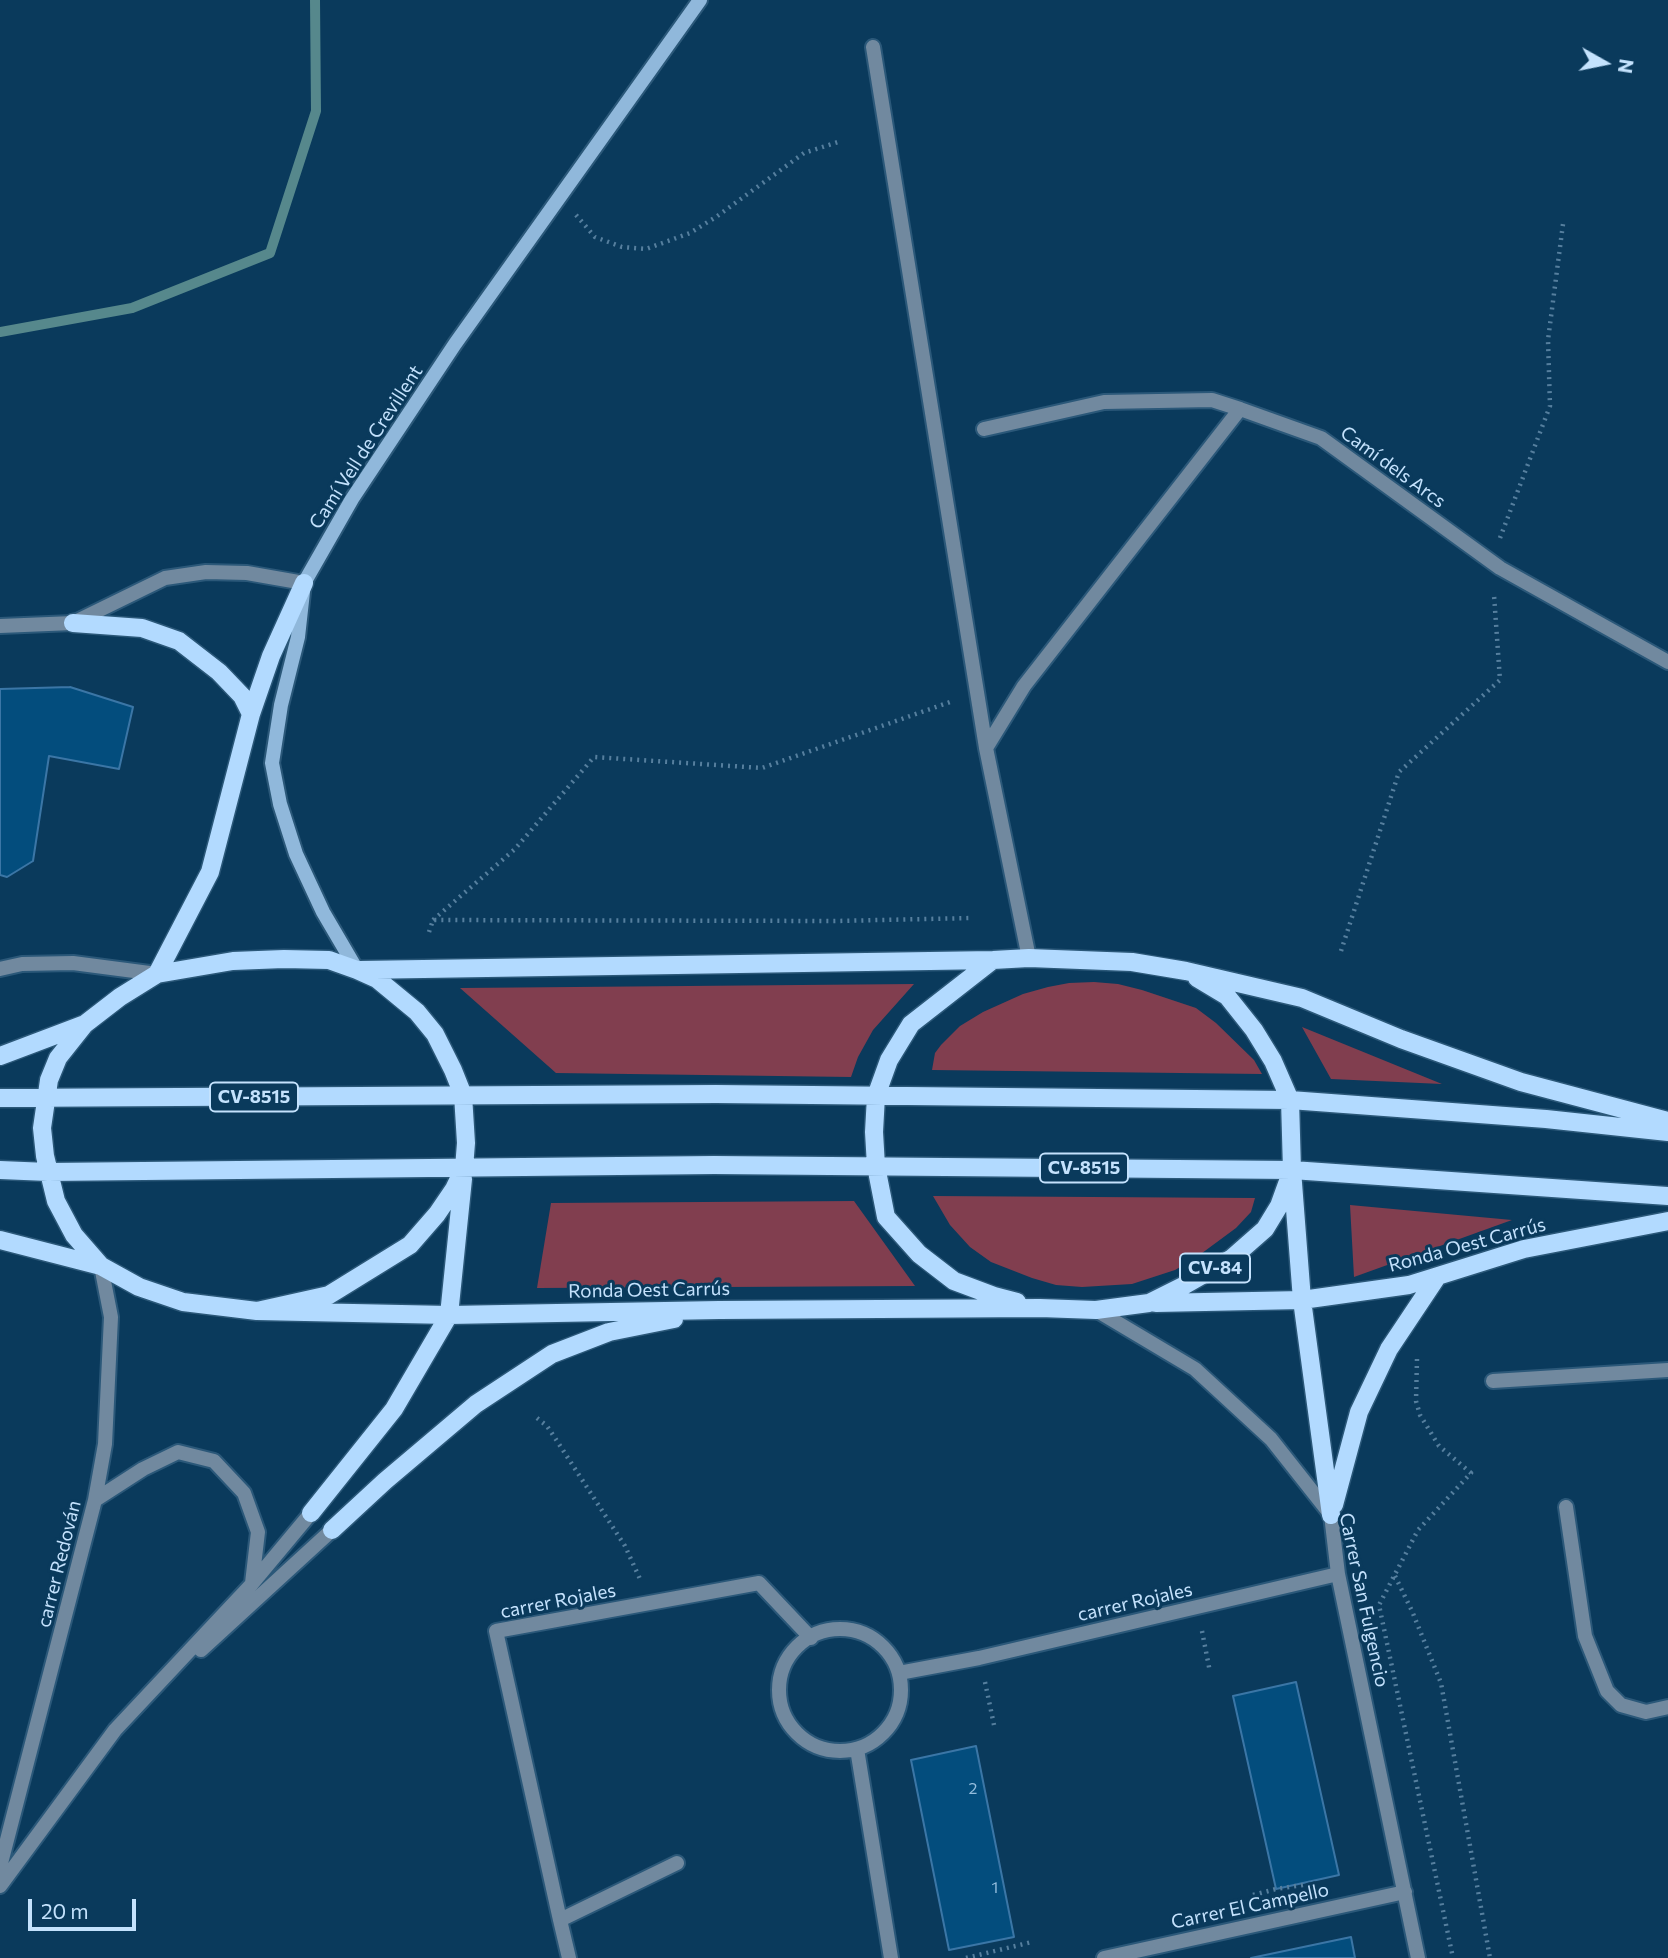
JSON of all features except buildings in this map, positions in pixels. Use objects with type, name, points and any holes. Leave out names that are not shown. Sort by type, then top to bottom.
[{"type":"main road","points":[[157,974],[210,872],[251,714],[271,656],[304,583]]},
{"type":"main road","points":[[73,623],[142,628],[179,641],[219,672],[242,696],[251,714]]},
{"type":"main road","name":"Ronda Oest Carrús","points":[[357,970],[1029,958],[1132,962],[1186,971],[1302,998],[1401,1039],[1521,1082],[1668,1121]]},
{"type":"main road","name":"Ronda Oest Carrús","points":[[101,1266],[74,1235],[56,1201],[48,1172],[42,1128],[49,1080],[58,1058],[85,1024],[120,997],[157,974],[233,961],[329,960],[377,979],[417,1012],[435,1034],[463,1095],[466,1143],[464,1168],[437,1214],[410,1245],[329,1296],[257,1311]]},
{"type":"main road","name":"Ronda Oest Carrús","points":[[993,960],[911,1024],[889,1060],[876,1096],[876,1166],[886,1217],[919,1254],[954,1281],[994,1296],[1040,1308]]},
{"type":"main road","name":"Ronda Oest Carrús","points":[[1149,1303],[1232,1258],[1265,1229],[1279,1206],[1292,1170],[1290,1100],[1273,1061],[1248,1022],[1227,996],[1186,971]]},
{"type":"main road","name":"Ronda Oest Carrús","points":[[0,1056],[85,1024]]},
{"type":"main road","name":"CV-8515","points":[[0,1098],[463,1095],[1290,1100],[1546,1119],[1668,1132]]},
{"type":"main road","name":"Ronda Oest Carrús","points":[[0,1170],[48,1172],[714,1165],[1292,1170],[1668,1196]]},
{"type":"main road","points":[[311,1513],[394,1409],[449,1315],[464,1168]]},
{"type":"main road","points":[[1292,1170],[1301,1300],[1331,1516]]},
{"type":"main road","name":"Ronda Oest Carrús","points":[[0,1240],[101,1266],[139,1287],[183,1302],[257,1311],[449,1315],[719,1310],[1096,1310],[1149,1303],[1301,1300],[1409,1285],[1524,1250],[1668,1221]]},
{"type":"main road","points":[[1331,1516],[1359,1412],[1389,1349],[1437,1277]]},
{"type":"main road","points":[[332,1530],[476,1404],[552,1353],[609,1332],[719,1310]]},
{"type":"street","name":"Camí Vell de Crevillent","points":[[357,970],[323,912],[296,854],[279,804],[272,763],[281,705],[298,637],[304,583],[352,499],[455,344],[700,0]]},
{"type":"street","points":[[873,47],[986,748],[1029,958]]},
{"type":"street","name":"Camí dels Arcs","points":[[984,429],[1104,402],[1212,400],[1321,438],[1491,562],[1668,662]]},
{"type":"street","points":[[986,748],[1024,686],[1240,410]]},
{"type":"street","points":[[0,626],[73,623],[165,578],[206,572],[247,573],[304,583]]},
{"type":"street","points":[[0,970],[22,964],[73,963],[157,974]]},
{"type":"street","name":"carrer Redován","points":[[0,1867],[95,1500],[105,1444],[111,1317],[101,1266]]},
{"type":"street","name":"Carrer San Fulgencio","points":[[1096,1310],[1195,1369],[1271,1439],[1331,1516],[1338,1574],[1418,1958]]},
{"type":"street","points":[[1493,1381],[1668,1370]]},
{"type":"street","points":[[95,1500],[143,1469],[178,1452],[214,1461],[244,1493],[258,1532],[251,1585]]},
{"type":"street","points":[[1566,1507],[1586,1636],[1607,1691],[1620,1704],[1646,1712],[1668,1707]]},
{"type":"street","points":[[0,1886],[115,1730],[251,1585],[311,1513]]},
{"type":"street","points":[[115,1730],[332,1530]]},
{"type":"street","name":"carrer Rojales","points":[[899,1673],[979,1658],[1338,1574]]},
{"type":"street","name":"carrer Rojales","points":[[569,1958],[496,1631],[760,1583],[811,1637]]},
{"type":"street","points":[[840,1629],[860,1632],[877,1641],[891,1655],[899,1673],[901,1692],[898,1711],[888,1728],[874,1741],[857,1749],[837,1751],[818,1747],[800,1737],[787,1720],[780,1700],[780,1679],[788,1660],[801,1644],[819,1633],[840,1629]]},
{"type":"street","points":[[857,1749],[891,1958]]},
{"type":"street","points":[[561,1920],[677,1863]]},
{"type":"street","name":"Carrer El Campello","points":[[1104,1958],[1405,1892]]},
{"type":"path","points":[[559,198],[595,237],[622,247],[646,249],[690,233],[804,153],[838,142]]},
{"type":"path","points":[[1341,951],[1399,772],[1500,680],[1491,562],[1550,406],[1548,340],[1563,224]]},
{"type":"path","points":[[429,932],[433,920],[515,849],[594,757],[762,768],[954,701]]},
{"type":"path","points":[[433,920],[835,921],[972,918]]},
{"type":"path","points":[[1417,1359],[1416,1401],[1420,1415],[1439,1446],[1471,1473],[1418,1530],[1379,1605],[1453,1958]]},
{"type":"path","points":[[537,1418],[547,1426],[625,1546],[651,1602]]},
{"type":"path","points":[[1395,1575],[1441,1683],[1490,1958]]},
{"type":"path","points":[[1198,1607],[1210,1672]]},
{"type":"path","points":[[979,1658],[995,1725]]},
{"type":"path","points":[[966,1958],[1032,1942]]},
{"type":"shaded area","points":[[1094,982],[1142,990],[1196,1008],[1216,1023],[1254,1060],[1262,1074],[932,1070],[935,1053],[941,1045],[960,1026],[983,1012],[1023,994],[1048,987]]},
{"type":"shaded area","points":[[914,984],[873,1030],[858,1057],[851,1077],[556,1073],[460,988]]},
{"type":"shaded area","points":[[1302,1027],[1442,1084],[1331,1079]]},
{"type":"shaded area","points":[[933,1196],[1255,1198],[1251,1212],[1236,1228],[1175,1270],[1132,1284],[1082,1287],[1056,1285],[991,1262],[970,1247],[950,1225]]},
{"type":"shaded area","points":[[854,1201],[915,1286],[537,1288],[551,1203]]},
{"type":"shaded area","points":[[1350,1205],[1512,1220],[1354,1277]]},
{"type":"waterway","points":[[0,332],[132,308],[270,253],[316,111],[315,0]]}]
